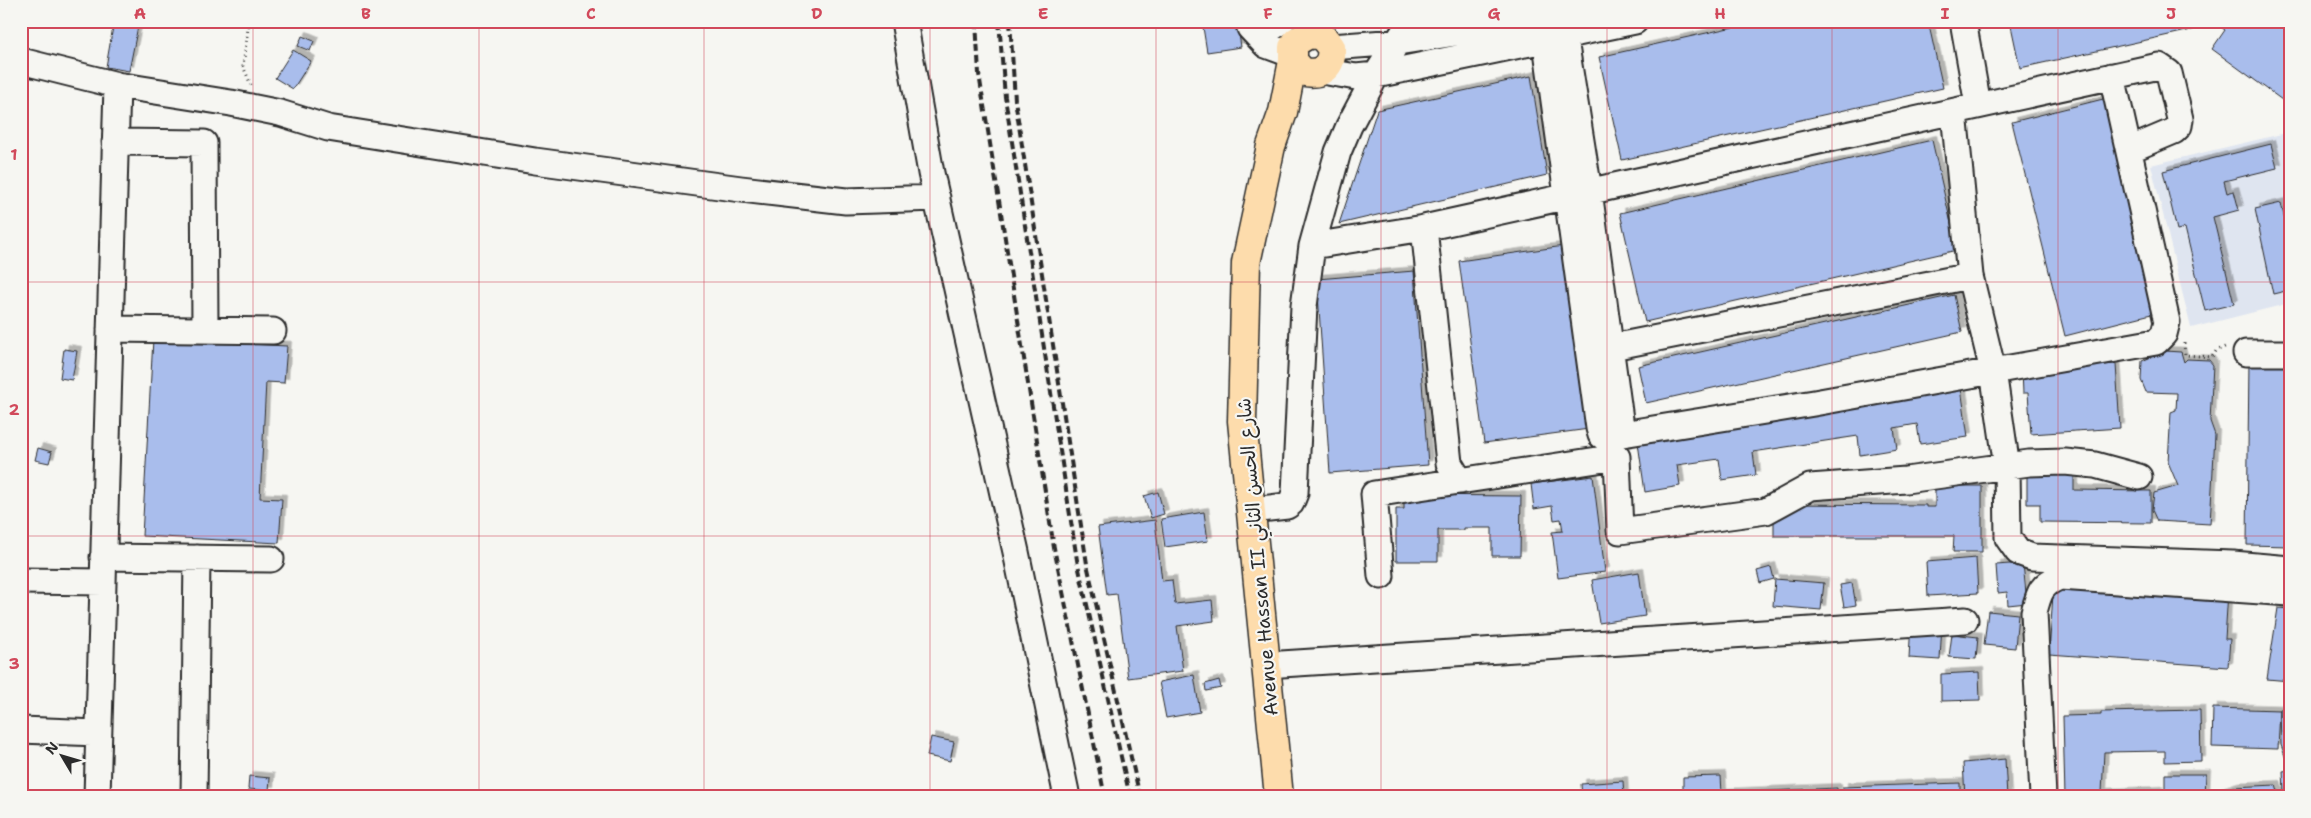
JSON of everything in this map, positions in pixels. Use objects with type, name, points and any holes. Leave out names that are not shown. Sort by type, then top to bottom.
[{"type":"main road","name":"Avenue Hassan II شارع الحسن الثاني","points":[[1279,797],[1242,422],[1246,263],[1271,146],[1283,112],[1316,47]]},
{"type":"street","points":[[904,21],[937,198],[1016,552],[1067,797]]},
{"type":"street","points":[[1249,25],[1270,29],[1282,21]]},
{"type":"street","points":[[1252,510],[1287,506],[1291,503],[1295,493],[1304,306],[1312,246],[1338,152],[1359,103],[1411,21]]},
{"type":"street","points":[[1249,25],[1266,45],[1316,47],[1398,42],[1531,21]]},
{"type":"street","points":[[1316,47],[1356,77],[1376,75],[1554,30],[1635,21]]},
{"type":"street","points":[[1964,21],[1978,105]]},
{"type":"street","points":[[1554,30],[1578,194],[1612,347],[1622,434]]},
{"type":"street","points":[[21,61],[117,85],[231,103],[280,113],[328,128],[535,161],[731,188],[846,201],[937,198]]},
{"type":"street","points":[[1312,246],[1424,228],[2159,66],[2166,69],[2169,74],[2180,119],[2179,126],[2174,131],[2129,150]]},
{"type":"street","points":[[1578,194],[1588,355],[1600,434],[1608,437],[1804,405],[2156,342],[2164,334],[2167,322],[2112,76]]},
{"type":"street","points":[[96,797],[117,85]]},
{"type":"street","points":[[1954,112],[1970,276],[1993,370],[2006,467],[2008,538],[2018,552],[2032,557],[2234,564],[2290,569]]},
{"type":"street","points":[[116,142],[204,144],[205,330]]},
{"type":"street","points":[[1424,228],[1449,463],[1460,481]]},
{"type":"street","points":[[1588,355],[1612,347],[1970,276]]},
{"type":"street","points":[[110,329],[273,330]]},
{"type":"street","points":[[2246,353],[2290,353]]},
{"type":"street","points":[[1381,576],[1374,494],[1617,457],[1620,530],[1766,512],[1810,488],[1906,480],[2029,463],[2065,462],[2095,465],[2139,477]]},
{"type":"street","points":[[103,557],[271,558]]},
{"type":"street","points":[[194,797],[197,558]]},
{"type":"street","points":[[2043,797],[2034,612],[2040,589],[2049,581],[2060,577],[2290,593]]},
{"type":"street","points":[[21,581],[103,582]]},
{"type":"street","points":[[1266,665],[1965,620]]},
{"type":"street","points":[[21,730],[98,733]]},
{"type":"path","points":[[249,21],[243,66],[254,90]]},
{"type":"path","points":[[2164,334],[2183,340],[2185,355],[2212,357],[2216,351],[2225,346],[2234,347],[2246,353]]},
{"type":"shaded area","points":[[2290,132],[2290,303],[2191,328],[2151,165]]},
{"type":"building","points":[[114,21],[139,21],[129,71],[106,67]]},
{"type":"building","points":[[1202,21],[1237,21],[1241,47],[1207,52]]},
{"type":"building","points":[[1760,21],[1928,21],[1943,88],[1622,160],[1599,57]]},
{"type":"building","points":[[2010,21],[2195,21],[2196,29],[2020,68]]},
{"type":"building","points":[[2213,21],[2290,21],[2290,89],[2282,100],[2212,49],[2225,30]]},
{"type":"building","points":[[302,36],[314,41],[310,51],[298,46]]},
{"type":"building","points":[[293,50],[311,61],[293,89],[275,78]]},
{"type":"building","points":[[1531,76],[1547,175],[1339,224],[1377,110]]},
{"type":"building","points":[[2107,98],[2159,312],[2065,336],[2012,122]]},
{"type":"building","points":[[1932,140],[1957,250],[1645,322],[1620,213]]},
{"type":"building","points":[[2271,144],[2277,168],[2224,181],[2227,193],[2234,191],[2239,210],[2213,217],[2234,304],[2205,311],[2185,228],[2177,230],[2163,171]]},
{"type":"building","points":[[2281,203],[2290,243],[2290,290],[2273,294],[2255,209]]},
{"type":"building","points":[[1564,246],[1589,429],[1484,443],[1459,261]]},
{"type":"building","points":[[1414,271],[1428,465],[1330,473],[1317,279]]},
{"type":"building","points":[[1954,295],[1962,332],[1646,403],[1638,366]]},
{"type":"building","points":[[153,339],[287,346],[284,383],[266,382],[260,498],[282,499],[279,543],[142,536]]},
{"type":"building","points":[[64,349],[77,351],[72,380],[60,378]]},
{"type":"building","points":[[2165,351],[2181,352],[2184,362],[2187,359],[2209,360],[2213,365],[2210,421],[2215,435],[2210,524],[2157,521],[2152,510],[2154,493],[2178,486],[2168,462],[2171,412],[2176,410],[2177,393],[2146,392],[2141,380],[2142,361]]},
{"type":"building","points":[[2249,360],[2290,361],[2290,546],[2247,545]]},
{"type":"building","points":[[2116,364],[2120,428],[2031,434],[2028,393],[2023,393],[2022,371]]},
{"type":"building","points":[[1961,388],[1968,437],[1920,444],[1917,424],[1894,428],[1897,449],[1860,455],[1858,436],[1753,452],[1756,475],[1722,480],[1719,459],[1677,465],[1680,486],[1645,492],[1637,436]]},
{"type":"building","points":[[38,448],[52,452],[49,463],[35,460]]},
{"type":"building","points":[[2027,465],[2074,465],[2074,490],[2151,491],[2151,523],[2040,522],[2040,504],[2027,504]]},
{"type":"building","points":[[1593,476],[1605,572],[1558,578],[1552,532],[1563,531],[1561,519],[1554,520],[1552,506],[1534,509],[1531,484]]},
{"type":"building","points":[[1935,486],[1982,486],[1982,552],[1953,552],[1954,536],[1774,536],[1774,514],[1787,514],[1788,504],[1926,505],[1926,507],[1935,507]]},
{"type":"building","points":[[1158,492],[1164,514],[1151,518],[1144,496]]},
{"type":"building","points":[[1404,495],[1521,496],[1520,556],[1492,556],[1492,528],[1464,528],[1464,530],[1438,530],[1438,561],[1396,561],[1396,509],[1404,509]]},
{"type":"building","points":[[1204,512],[1208,541],[1165,547],[1161,519]]},
{"type":"building","points":[[1155,520],[1162,581],[1172,580],[1175,604],[1212,600],[1214,621],[1177,626],[1183,671],[1128,678],[1117,594],[1107,595],[1098,527]]},
{"type":"building","points":[[1976,558],[1978,593],[1928,596],[1926,562]]},
{"type":"building","points":[[2023,563],[2027,603],[2008,605],[2007,592],[1998,593],[1996,565]]},
{"type":"building","points":[[1771,567],[1774,579],[1760,583],[1757,571]]},
{"type":"building","points":[[1639,572],[1645,616],[1599,623],[1592,580]]},
{"type":"building","points":[[1775,579],[1824,583],[1821,610],[1773,606]]},
{"type":"building","points":[[2054,579],[2228,592],[2225,639],[2230,639],[2228,667],[2049,654]]},
{"type":"building","points":[[1852,583],[1856,605],[1844,607],[1840,585]]},
{"type":"building","points":[[2278,608],[2290,609],[2290,681],[2267,679]]},
{"type":"building","points":[[1988,611],[2018,614],[2015,648],[1984,645]]},
{"type":"building","points":[[1911,622],[1942,623],[1940,660],[1909,658]]},
{"type":"building","points":[[1952,634],[1978,637],[1976,659],[1949,657]]},
{"type":"building","points":[[1979,672],[1980,700],[1941,701],[1941,674]]},
{"type":"building","points":[[1194,675],[1200,712],[1166,718],[1159,682]]},
{"type":"building","points":[[1219,680],[1221,688],[1206,691],[1205,684]]},
{"type":"building","points":[[2213,708],[2280,710],[2278,749],[2212,747]]},
{"type":"building","points":[[2290,708],[2290,760],[2286,759],[2281,745],[2280,709]]},
{"type":"building","points":[[2200,710],[2201,761],[2165,762],[2165,751],[2104,752],[2102,793],[2158,791],[2158,797],[2065,797],[2063,716],[2101,715],[2101,712]]},
{"type":"building","points":[[931,737],[954,742],[950,761],[927,756]]},
{"type":"building","points":[[2005,759],[2007,797],[1965,797],[1963,763]]},
{"type":"building","points":[[2290,770],[2290,797],[2215,797],[2215,793],[2233,787],[2276,785],[2278,792],[2284,792],[2283,771]]},
{"type":"building","points":[[2165,774],[2206,774],[2205,797],[2165,797]]},
{"type":"building","points":[[249,776],[270,778],[269,791],[248,789]]},
{"type":"building","points":[[1721,776],[1722,793],[1837,788],[1837,797],[1683,797],[1683,777]]},
{"type":"building","points":[[1623,781],[1624,797],[1582,797],[1581,784]]},
{"type":"building","points":[[1960,783],[1960,797],[1843,797],[1843,787]]},
{"type":"railway","points":[[976,21],[979,74],[1054,548],[1105,797]]},
{"type":"railway","points":[[999,21],[1005,97],[1077,560],[1130,797]]},
{"type":"railway","points":[[1010,21],[1015,100],[1087,564],[1140,797]]}]
